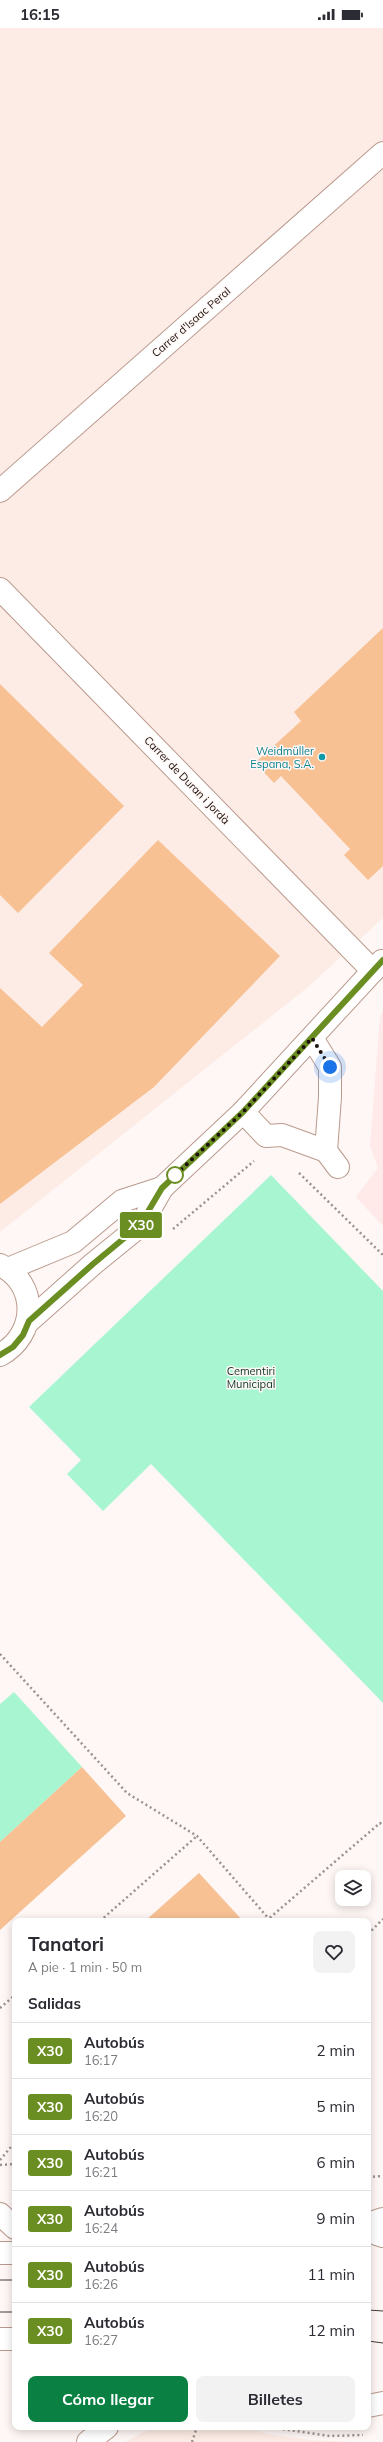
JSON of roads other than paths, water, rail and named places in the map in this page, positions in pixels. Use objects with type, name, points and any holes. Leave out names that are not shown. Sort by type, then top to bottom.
[{"type":"street","name":"Carrer d'Isaac Peral","points":[[0,491],[383,153]]},
{"type":"street","name":"Carrer de Duran i Jordà","points":[[0,589],[378,965]]},
{"type":"street","points":[[29,1321],[93,1264],[140,1225],[162,1188],[243,1112],[378,965]]},
{"type":"street","points":[[243,1112],[266,1136],[282,1135],[332,1159],[330,1067],[312,1038]]},
{"type":"street","points":[[4,1267],[73,1242],[122,1201],[162,1188]]},
{"type":"street","points":[[0,1355],[13,1347],[23,1335],[29,1321],[30,1307],[26,1292],[19,1279],[4,1267]]},
{"type":"street","points":[[0,2214],[12,2225]]},
{"type":"street","points":[[371,2223],[383,2219]]},
{"type":"street","points":[[371,2232],[383,2236]]},
{"type":"street","points":[[0,2253],[12,2253]]},
{"type":"street","points":[[0,2339],[12,2339]]},
{"type":"street","points":[[371,2405],[383,2403]]},
{"type":"street","points":[[88,2442],[103,2430]]},
{"type":"tram line","points":[[0,2280],[12,2280]]},
{"type":"tram line","points":[[371,2310],[383,2311]]},
{"type":"tram line","points":[[0,2312],[12,2312]]},
{"type":"tram line","points":[[371,2341],[383,2343]]},
{"type":"place","name":"Weidmüller Espana, S.A.","points":[[322,757]]},
{"type":"park label","name":"Cementiri Municipal","points":[[251,1377]]}]
